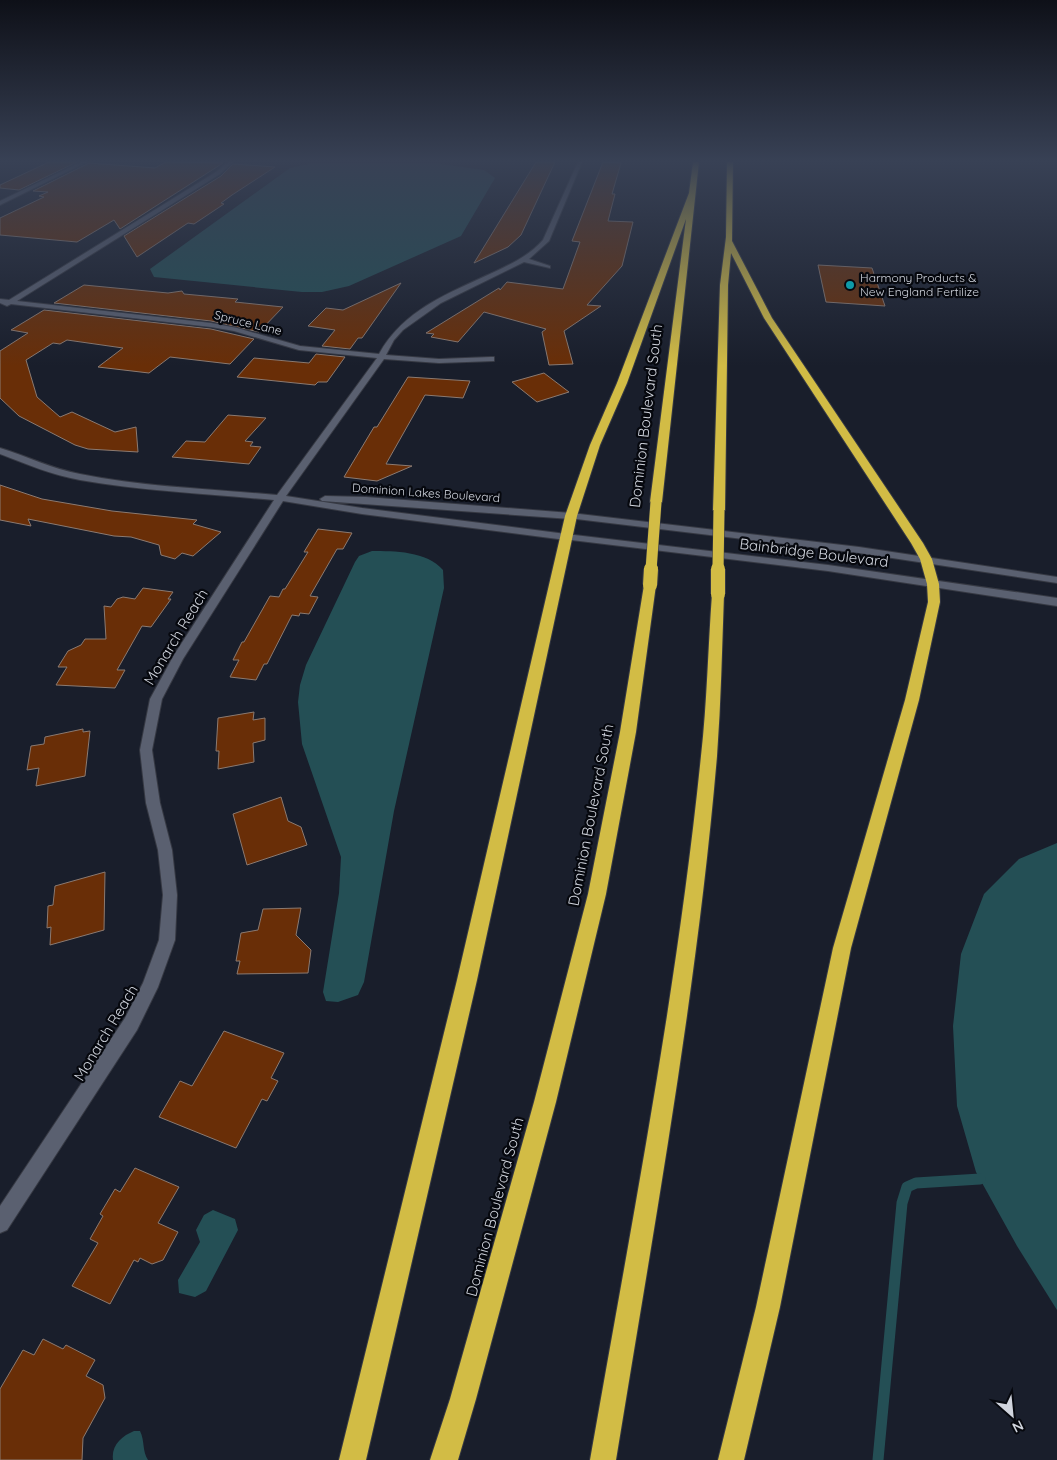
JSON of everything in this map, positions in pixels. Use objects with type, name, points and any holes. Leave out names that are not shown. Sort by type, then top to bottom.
[{"type":"highway","points":[[353,1460],[466,980],[571,516],[595,445],[622,382],[678,230]]},
{"type":"highway","name":"Dominion Boulevard South","points":[[444,1460],[463,1399],[545,1102],[597,894],[628,732],[650,585],[656,502],[688,230]]},
{"type":"highway","points":[[603,1460],[665,1095],[691,915],[709,755],[718,594],[724,285],[728,230]]},
{"type":"highway","points":[[728,238],[768,318],[918,543],[926,559],[933,584],[934,602],[912,700],[842,948],[768,1307],[731,1460]]},
{"type":"street","points":[[0,308],[126,230]]},
{"type":"street","name":"Monarch Reach","points":[[0,1223],[92,1086],[131,1024],[150,987],[167,940],[170,895],[165,850],[153,803],[146,750],[156,699],[178,658],[280,498],[396,334],[424,310],[524,260],[540,248],[546,241],[551,230]]},
{"type":"street","points":[[524,260],[548,267]]},
{"type":"street","name":"Spruce Lane","points":[[0,301],[211,325],[250,332],[308,349],[352,355],[439,361],[491,359]]},
{"type":"street","name":"Dominion Lakes Boulevard","points":[[0,451],[38,466],[79,477],[136,485],[280,498],[366,500],[571,516]]},
{"type":"street","name":"Dominion Lakes Boulevard","points":[[280,498],[362,512],[566,537]]},
{"type":"street","name":"Bainbridge Boulevard","points":[[571,516],[926,559],[1057,580]]},
{"type":"street","name":"Bainbridge Boulevard","points":[[566,537],[818,567],[1057,602]]},
{"type":"shaded area","points":[[204,230],[464,230],[461,236],[349,286],[322,292],[302,292],[154,277],[150,269]]},
{"type":"shaded area","points":[[372,551],[410,553],[428,559],[443,570],[444,588],[394,811],[364,982],[358,995],[338,1002],[326,1001],[323,992],[339,893],[341,857],[302,744],[298,702],[300,685],[306,665],[355,562],[359,556]]},
{"type":"shaded area","points":[[1057,843],[1057,1310],[1017,1246],[976,1172],[957,1106],[953,1026],[961,954],[984,894],[1019,859]]},
{"type":"shaded area","points":[[213,1210],[235,1219],[238,1230],[206,1291],[195,1297],[179,1293],[178,1280],[200,1242],[196,1230],[204,1215]]},
{"type":"shaded area","points":[[134,1431],[140,1431],[148,1460],[113,1460],[114,1450],[118,1442]]},
{"type":"building","points":[[0,230],[97,230],[77,242],[0,235]]},
{"type":"building","points":[[133,230],[177,230],[137,257],[124,236]]},
{"type":"building","points":[[494,230],[523,230],[521,235],[508,247],[474,263]]},
{"type":"building","points":[[576,230],[631,230],[622,266],[587,305],[601,306],[564,331],[573,364],[549,365],[542,332],[546,329],[484,312],[458,342],[431,337],[434,334],[426,333],[499,288],[500,290],[507,282],[563,289],[580,242],[572,241]]},
{"type":"building","name":"Harmony Products & New England Fertilize","points":[[818,265],[872,268],[885,306],[826,302]]},
{"type":"building","points":[[401,283],[362,338],[358,338],[350,349],[322,346],[335,330],[308,326],[326,308],[343,310]]},
{"type":"building","points":[[84,285],[168,293],[182,291],[184,294],[238,299],[235,302],[283,307],[259,332],[211,321],[54,303]]},
{"type":"building","points":[[44,310],[211,329],[254,339],[230,364],[170,357],[149,373],[98,367],[123,348],[67,340],[60,344],[53,343],[26,360],[37,397],[60,417],[72,412],[115,432],[136,427],[138,452],[88,449],[75,445],[19,416],[0,398],[0,351],[28,333],[11,330]]},
{"type":"building","points":[[316,354],[345,357],[327,382],[318,382],[315,385],[237,377],[254,358],[309,363]]},
{"type":"building","points":[[544,373],[569,392],[537,402],[512,382]]},
{"type":"building","points":[[408,377],[470,381],[463,398],[425,395],[386,464],[412,466],[377,481],[344,477],[374,427],[377,427]]},
{"type":"building","points":[[228,415],[266,418],[245,441],[253,442],[250,446],[261,447],[249,464],[172,457],[186,441],[205,442]]},
{"type":"building","points":[[0,485],[42,499],[112,511],[197,520],[193,524],[221,532],[193,556],[182,553],[175,559],[161,555],[159,545],[131,537],[114,536],[28,519],[31,526],[0,520]]},
{"type":"building","points":[[318,529],[352,533],[343,549],[337,549],[310,596],[318,597],[309,614],[300,613],[299,616],[292,615],[267,664],[264,664],[256,680],[230,677],[239,660],[233,660],[242,642],[244,642],[270,596],[279,597],[283,589],[285,589],[308,552],[304,552]]},
{"type":"building","points":[[143,588],[173,592],[168,599],[171,599],[151,627],[142,626],[117,670],[125,670],[115,688],[56,685],[67,667],[58,667],[68,651],[81,645],[85,639],[106,639],[104,606],[111,607],[117,599],[123,597],[135,599]]},
{"type":"building","points":[[254,712],[253,720],[265,718],[265,740],[253,743],[254,762],[218,769],[219,751],[216,751],[218,718]]},
{"type":"building","points":[[83,729],[83,732],[90,731],[85,776],[36,786],[39,768],[27,770],[31,746],[44,744],[45,737]]},
{"type":"building","points":[[281,797],[288,821],[301,827],[307,845],[247,865],[233,814]]},
{"type":"building","points":[[105,872],[104,930],[50,945],[51,927],[47,928],[48,906],[53,905],[55,886]]},
{"type":"building","points":[[301,908],[296,935],[311,950],[308,973],[237,974],[240,961],[236,961],[241,933],[258,930],[263,909]]},
{"type":"building","points":[[224,1031],[284,1053],[271,1078],[278,1081],[267,1101],[262,1099],[236,1148],[159,1117],[180,1081],[192,1086]]},
{"type":"building","points":[[135,1168],[179,1187],[158,1223],[178,1232],[163,1260],[152,1264],[140,1258],[138,1262],[134,1260],[110,1304],[72,1286],[98,1243],[90,1239],[103,1216],[100,1214],[115,1189],[120,1192]]},
{"type":"building","points":[[43,1339],[63,1349],[66,1345],[95,1360],[86,1376],[103,1385],[105,1398],[83,1438],[82,1460],[0,1460],[0,1389],[23,1350],[34,1355]]},
{"type":"waterway","points":[[878,1460],[902,1203],[907,1187],[916,1183],[980,1179]]},
{"type":"place","name":"Harmony Products & New England Fertilize","points":[[850,285]]}]
